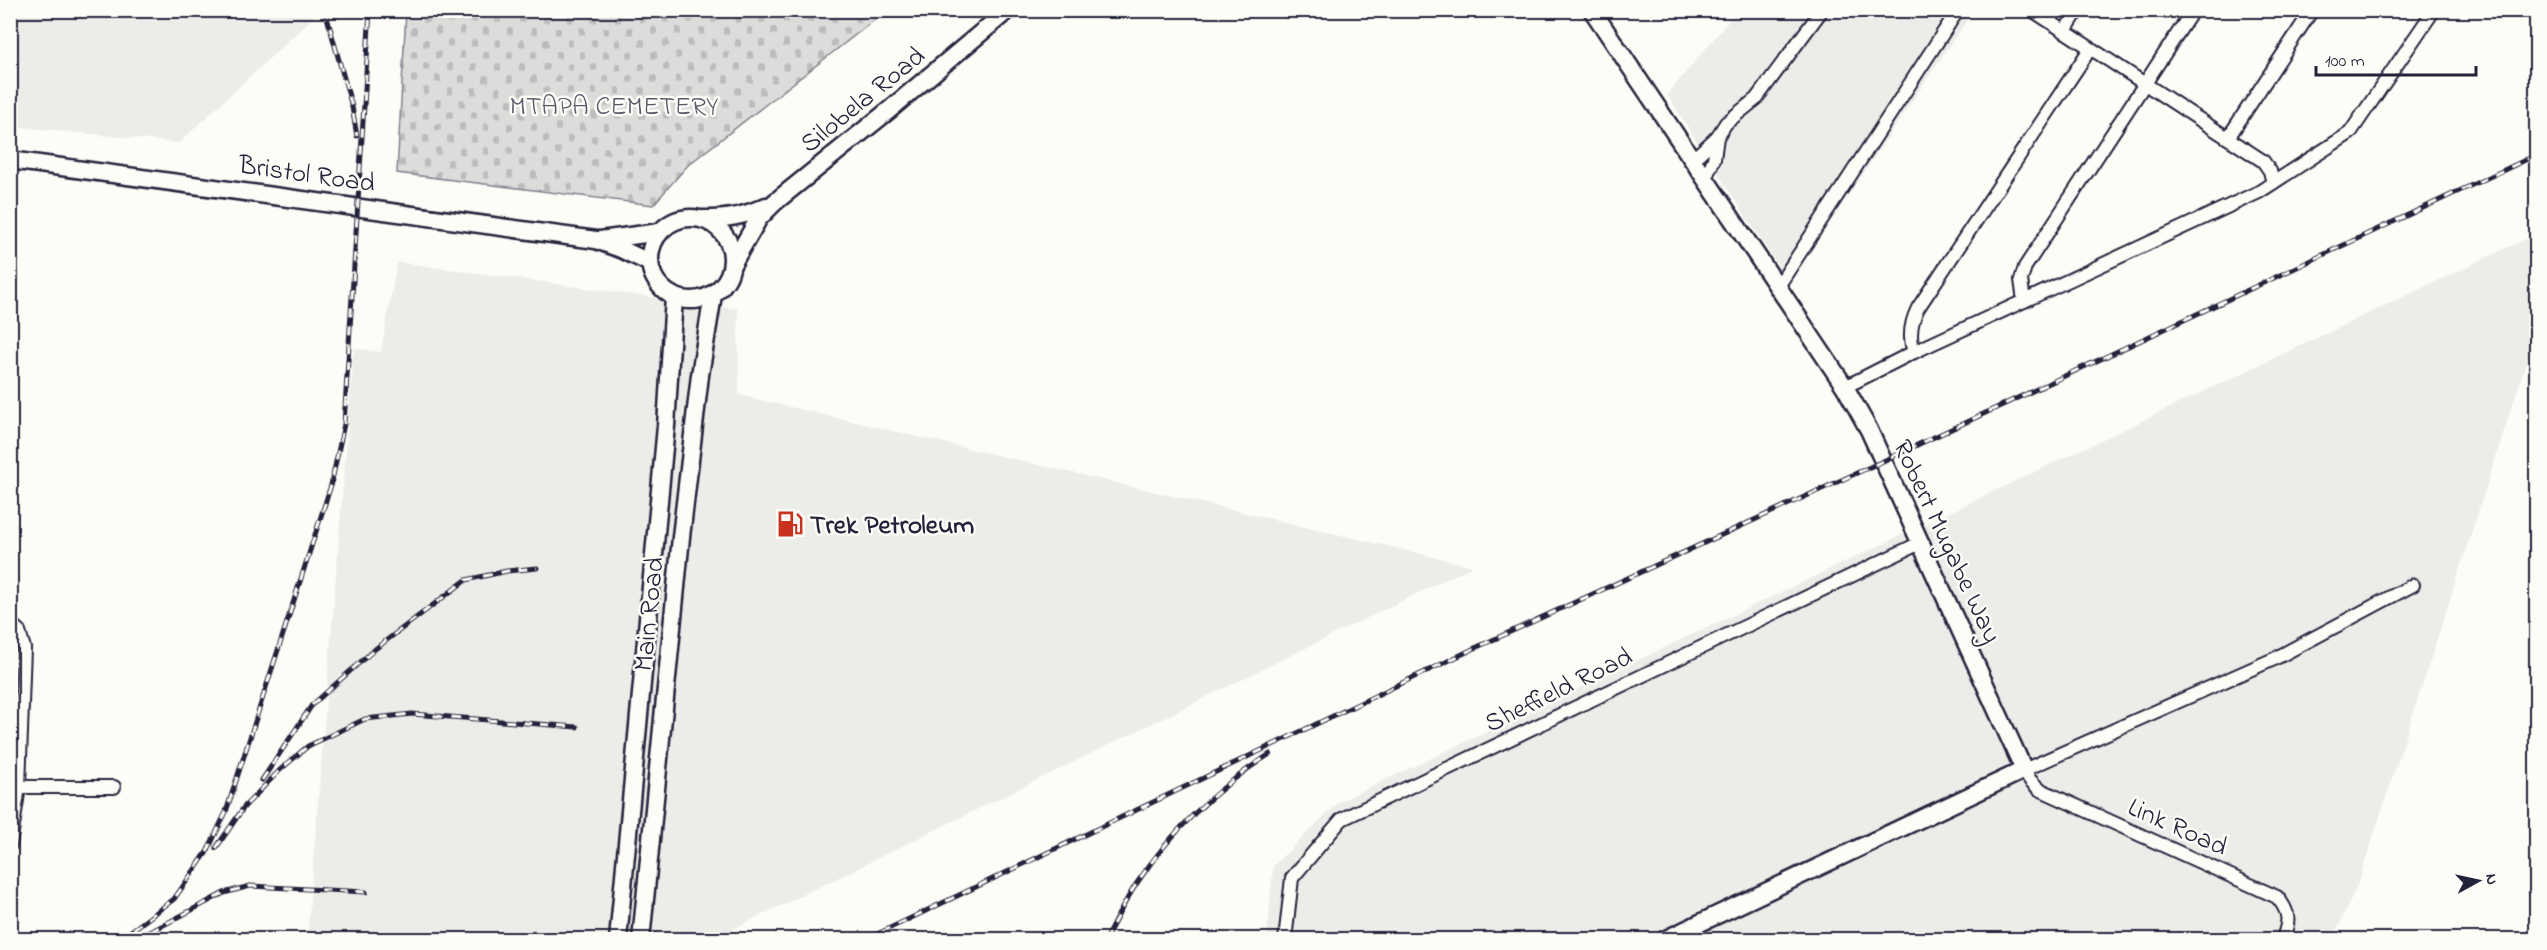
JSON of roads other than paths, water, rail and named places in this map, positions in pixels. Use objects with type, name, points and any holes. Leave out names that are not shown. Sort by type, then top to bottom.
[{"type":"main road","name":"Silobela Road","points":[[733,263],[759,218],[775,202],[1008,10]]},
{"type":"main road","name":"Robert Mugabe Way","points":[[1592,10],[1845,387],[1869,430],[2024,770]]},
{"type":"main road","name":"Bristol Road","points":[[10,160],[596,240],[621,249],[650,264]]},
{"type":"main road","name":"Silobela Road","points":[[700,218],[725,219],[748,214],[775,202]]},
{"type":"main road","points":[[700,218],[710,222],[725,235],[732,253],[733,263],[726,282],[712,295],[690,301],[674,297],[662,288],[654,277],[650,264],[653,244],[660,232],[678,220],[700,218]]},
{"type":"main road","name":"Bristol Road","points":[[596,240],[660,232]]},
{"type":"main road","name":"Main Road","points":[[641,939],[681,537],[712,295]]},
{"type":"main road","name":"Main Road","points":[[618,939],[666,426],[674,297]]},
{"type":"main road","points":[[1664,939],[2024,770]]},
{"type":"main road","points":[[630,807],[654,809]]},
{"type":"street","points":[[1692,160],[1717,137],[1726,123],[1756,99],[1822,10]]},
{"type":"street","points":[[1777,288],[1958,10]]},
{"type":"street","points":[[2032,10],[2263,161],[2270,171],[2273,183]]},
{"type":"street","points":[[2064,32],[2078,10]]},
{"type":"street","points":[[2024,301],[2021,280],[2025,267],[2193,10]]},
{"type":"street","points":[[2229,138],[2312,10]]},
{"type":"street","points":[[1845,387],[1914,352],[2259,192],[2350,133],[2434,10]]},
{"type":"street","points":[[1914,352],[1910,333],[1918,308],[2090,49]]},
{"type":"street","points":[[1705,179],[1714,159],[1717,137]]},
{"type":"street","name":"Sheffield Road","points":[[1285,939],[1292,878],[1342,819],[1920,543]]},
{"type":"street","points":[[2024,770],[2274,659],[2413,585]]},
{"type":"street","points":[[10,623],[19,631],[24,648],[10,845]]},
{"type":"street","name":"Link Road","points":[[2024,770],[2039,789],[2277,897],[2288,916],[2288,927],[2282,939]]},
{"type":"street","points":[[15,787],[114,787]]},
{"type":"waterway","points":[[2534,940],[2536,934]]},
{"type":"railway","points":[[325,10],[352,107],[357,136]]},
{"type":"railway","points":[[119,940],[174,899],[207,852],[226,812],[331,485],[344,424],[370,10]]},
{"type":"railway","points":[[865,940],[1475,648],[1883,461],[2536,155]]},
{"type":"railway","points":[[262,780],[312,705],[375,649],[466,580],[507,571],[537,568]]},
{"type":"railway","points":[[216,848],[244,807],[280,770],[308,746],[365,719],[412,714],[577,727]]},
{"type":"railway","points":[[1105,940],[1137,883],[1180,828],[1232,781],[1270,754]]},
{"type":"railway","points":[[135,940],[224,893],[250,886],[366,892]]},
{"type":"place","name":"Trek Petroleum","points":[[790,524]]},
{"type":"park label","name":"MTAPA CEMETERY","points":[[614,105]]}]
